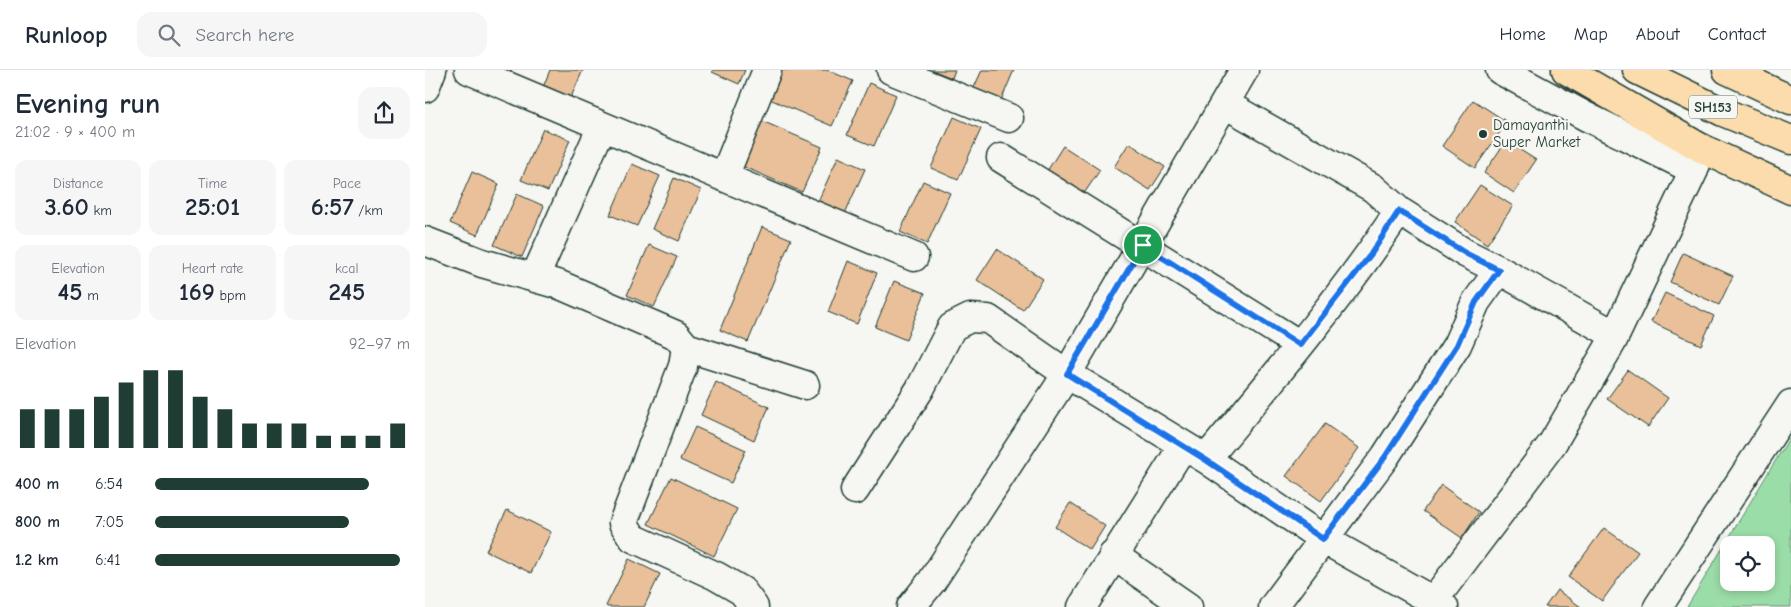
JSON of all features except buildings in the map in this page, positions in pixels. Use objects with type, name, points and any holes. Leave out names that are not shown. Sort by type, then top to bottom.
[{"type":"main road","points":[[1566,70],[1697,159],[1791,190]]},
{"type":"main road","name":"SH153","points":[[1637,70],[1723,112],[1791,140]]},
{"type":"main road","points":[[1727,70],[1791,100]]},
{"type":"street","points":[[425,88],[432,70]]},
{"type":"street","points":[[469,70],[913,257]]},
{"type":"street","points":[[724,177],[767,70]]},
{"type":"street","points":[[891,70],[1009,118]]},
{"type":"street","points":[[913,605],[933,581],[1067,374],[1244,70]]},
{"type":"street","points":[[855,490],[920,389],[952,327],[970,318],[988,319],[1067,374],[1195,453],[1323,539],[1439,603],[1552,444],[1615,335],[1697,159],[1587,117],[1500,70]]},
{"type":"street","points":[[1225,104],[1373,188],[1399,211],[1465,253],[1615,335]]},
{"type":"street","points":[[535,278],[602,126]]},
{"type":"street","points":[[1001,158],[1143,245],[1300,345]]},
{"type":"street","points":[[1082,607],[1113,555],[1195,453],[1300,345],[1371,254],[1399,211]]},
{"type":"street","points":[[425,241],[482,263],[560,285],[676,334],[686,347],[805,385]]},
{"type":"street","points":[[1273,607],[1385,457],[1457,345],[1476,302],[1499,270]]},
{"type":"street","points":[[686,347],[683,366],[623,522],[633,538],[716,576],[741,591],[754,607]]},
{"type":"street","points":[[1658,607],[1791,404]]},
{"type":"street","points":[[1113,555],[1188,607]]},
{"type":"green space","points":[[1791,435],[1791,607],[1687,607],[1720,552],[1720,591],[1775,591],[1775,536],[1730,536]]},
{"type":"place","name":"Damayanthi Super Market","points":[[1483,134]]},
{"type":"route","points":[[1399,211],[1465,253],[1499,270],[1476,302],[1469,322],[1457,345],[1385,457],[1323,539],[1206,460],[1067,374],[1143,245],[1300,345],[1371,254],[1399,211]]}]
